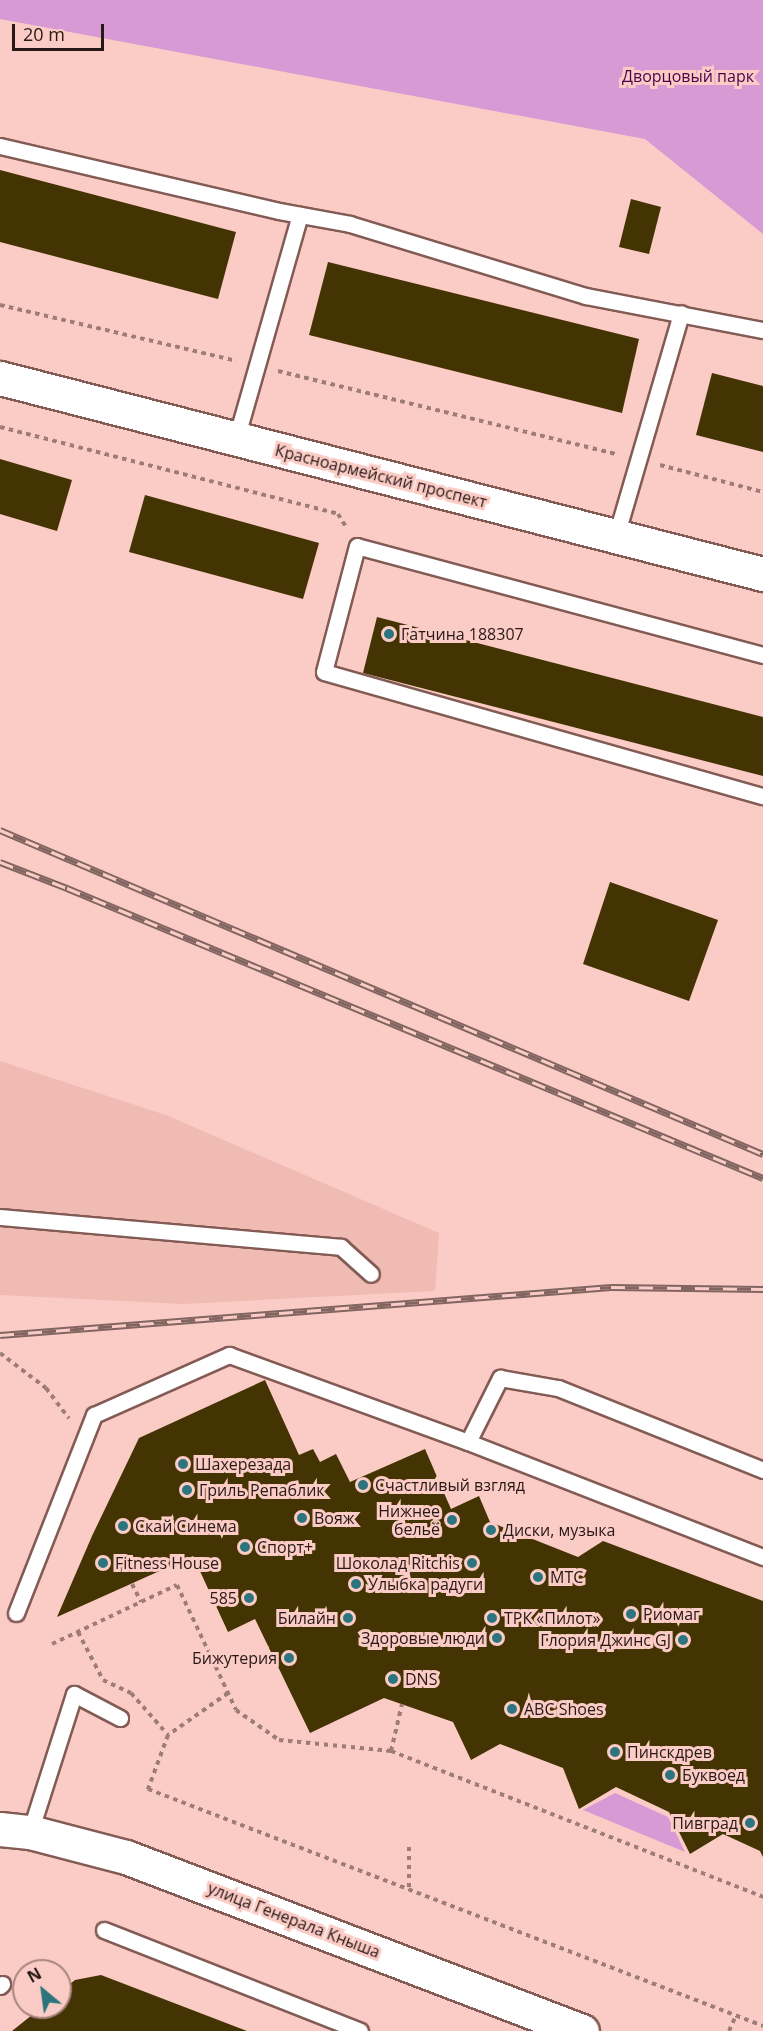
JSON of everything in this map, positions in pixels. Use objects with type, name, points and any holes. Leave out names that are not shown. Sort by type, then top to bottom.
[{"type":"main road","name":"Красноармейский проспект","points":[[0,378],[763,574]]},
{"type":"main road","name":"улица Генерала Кныша","points":[[15,1831],[126,1857],[582,2031]]},
{"type":"lane","points":[[0,146],[300,215],[350,224],[586,296],[763,330]]},
{"type":"lane","points":[[236,439],[300,215]]},
{"type":"lane","points":[[616,536],[681,313]]},
{"type":"lane","points":[[763,655],[357,546],[324,672],[763,796]]},
{"type":"lane","points":[[0,1217],[341,1247],[371,1274]]},
{"type":"lane","points":[[16,1612],[94,1415],[229,1354],[468,1442],[763,1557]]},
{"type":"lane","points":[[468,1442],[500,1378],[558,1388],[763,1470]]},
{"type":"lane","points":[[15,1831],[74,1694],[120,1718]]},
{"type":"lane","points":[[104,1930],[360,2031]]},
{"type":"path","points":[[0,304],[638,459],[763,492]]},
{"type":"path","points":[[0,427],[338,514],[357,546]]},
{"type":"path","points":[[0,1353],[46,1388],[85,1438]]},
{"type":"path","points":[[132,1584],[141,1602]]},
{"type":"path","points":[[52,1644],[177,1585],[236,1710],[279,1740],[391,1751],[763,1897]]},
{"type":"path","points":[[78,1632],[103,1680],[131,1693],[168,1735]]},
{"type":"path","points":[[228,1693],[168,1735],[148,1789],[409,1887],[763,2026]]},
{"type":"path","points":[[391,1751],[402,1704]]},
{"type":"path","points":[[409,1843],[409,1887]]},
{"type":"path","points":[[729,2031],[736,2015]]},
{"type":"shaded area","points":[[0,1061],[166,1115],[439,1233],[435,1291],[183,1304],[0,1295]]},
{"type":"green space","name":"Дворцовый парк","points":[[0,0],[763,0],[763,234],[645,139],[0,19]]},
{"type":"green space","points":[[615,1793],[668,1817],[685,1852],[583,1810]]},
{"type":"building","points":[[0,170],[236,232],[218,299],[0,242]]},
{"type":"building","points":[[631,199],[661,207],[649,254],[619,247]]},
{"type":"building","points":[[328,262],[639,339],[622,413],[309,335]]},
{"type":"building","points":[[712,373],[763,386],[763,452],[696,435]]},
{"type":"building","points":[[0,459],[72,480],[57,531],[0,514]]},
{"type":"building","points":[[145,495],[319,543],[303,599],[129,552]]},
{"type":"building","points":[[377,617],[763,717],[763,776],[363,673]]},
{"type":"building","points":[[610,882],[718,920],[689,1001],[583,964]]},
{"type":"building","name":"ТРК «Пилот»","points":[[265,1380],[299,1455],[313,1449],[320,1462],[336,1454],[350,1482],[425,1449],[451,1509],[479,1496],[490,1522],[578,1557],[603,1541],[763,1601],[763,1857],[760,1851],[723,1834],[690,1854],[669,1812],[616,1787],[579,1809],[563,1768],[500,1744],[471,1760],[453,1722],[384,1698],[310,1733],[255,1619],[228,1632],[193,1556],[57,1617],[92,1536],[139,1438]]},
{"type":"building","points":[[101,1975],[247,2031],[12,2031],[27,2019],[72,2019],[72,1982]]},
{"type":"railway","points":[[0,830],[763,1154]]},
{"type":"railway","points":[[0,862],[763,1178]]},
{"type":"railway","points":[[0,1335],[611,1287],[763,1289]]},
{"type":"place","name":"Гатчина 188307","points":[[389,634]]},
{"type":"place","name":"Шахерезада","points":[[183,1464]]},
{"type":"place","name":"Счастливый взгляд","points":[[363,1485]]},
{"type":"place","name":"Гриль Репаблик","points":[[187,1490]]},
{"type":"place","name":"Вояж","points":[[302,1518]]},
{"type":"place","name":"Нижнее бельё","points":[[452,1520]]},
{"type":"place","name":"Скай Синема","points":[[123,1526]]},
{"type":"place","name":"Диски, музыка","points":[[491,1530]]},
{"type":"place","name":"Спорт+","points":[[245,1547]]},
{"type":"place","name":"Fitness House","points":[[103,1563]]},
{"type":"place","name":"Шоколад Ritchis","points":[[472,1563]]},
{"type":"place","name":"МТС","points":[[538,1577]]},
{"type":"place","name":"Улыбка радуги","points":[[356,1584]]},
{"type":"place","name":"585","points":[[249,1598]]},
{"type":"place","name":"Риомаг","points":[[631,1614]]},
{"type":"place","name":"Билайн","points":[[348,1618]]},
{"type":"place","name":"ТРК «Пилот»","points":[[492,1618]]},
{"type":"place","name":"Здоровые люди","points":[[497,1638]]},
{"type":"place","name":"Глория Джинс GJ","points":[[683,1640]]},
{"type":"place","name":"Бижутерия","points":[[289,1658]]},
{"type":"place","name":"DNS","points":[[393,1679]]},
{"type":"place","name":"ABC Shoes","points":[[512,1709]]},
{"type":"place","name":"Пинскдрев","points":[[615,1752]]},
{"type":"place","name":"Буквоед","points":[[670,1775]]},
{"type":"place","name":"Пивград","points":[[750,1823]]}]
